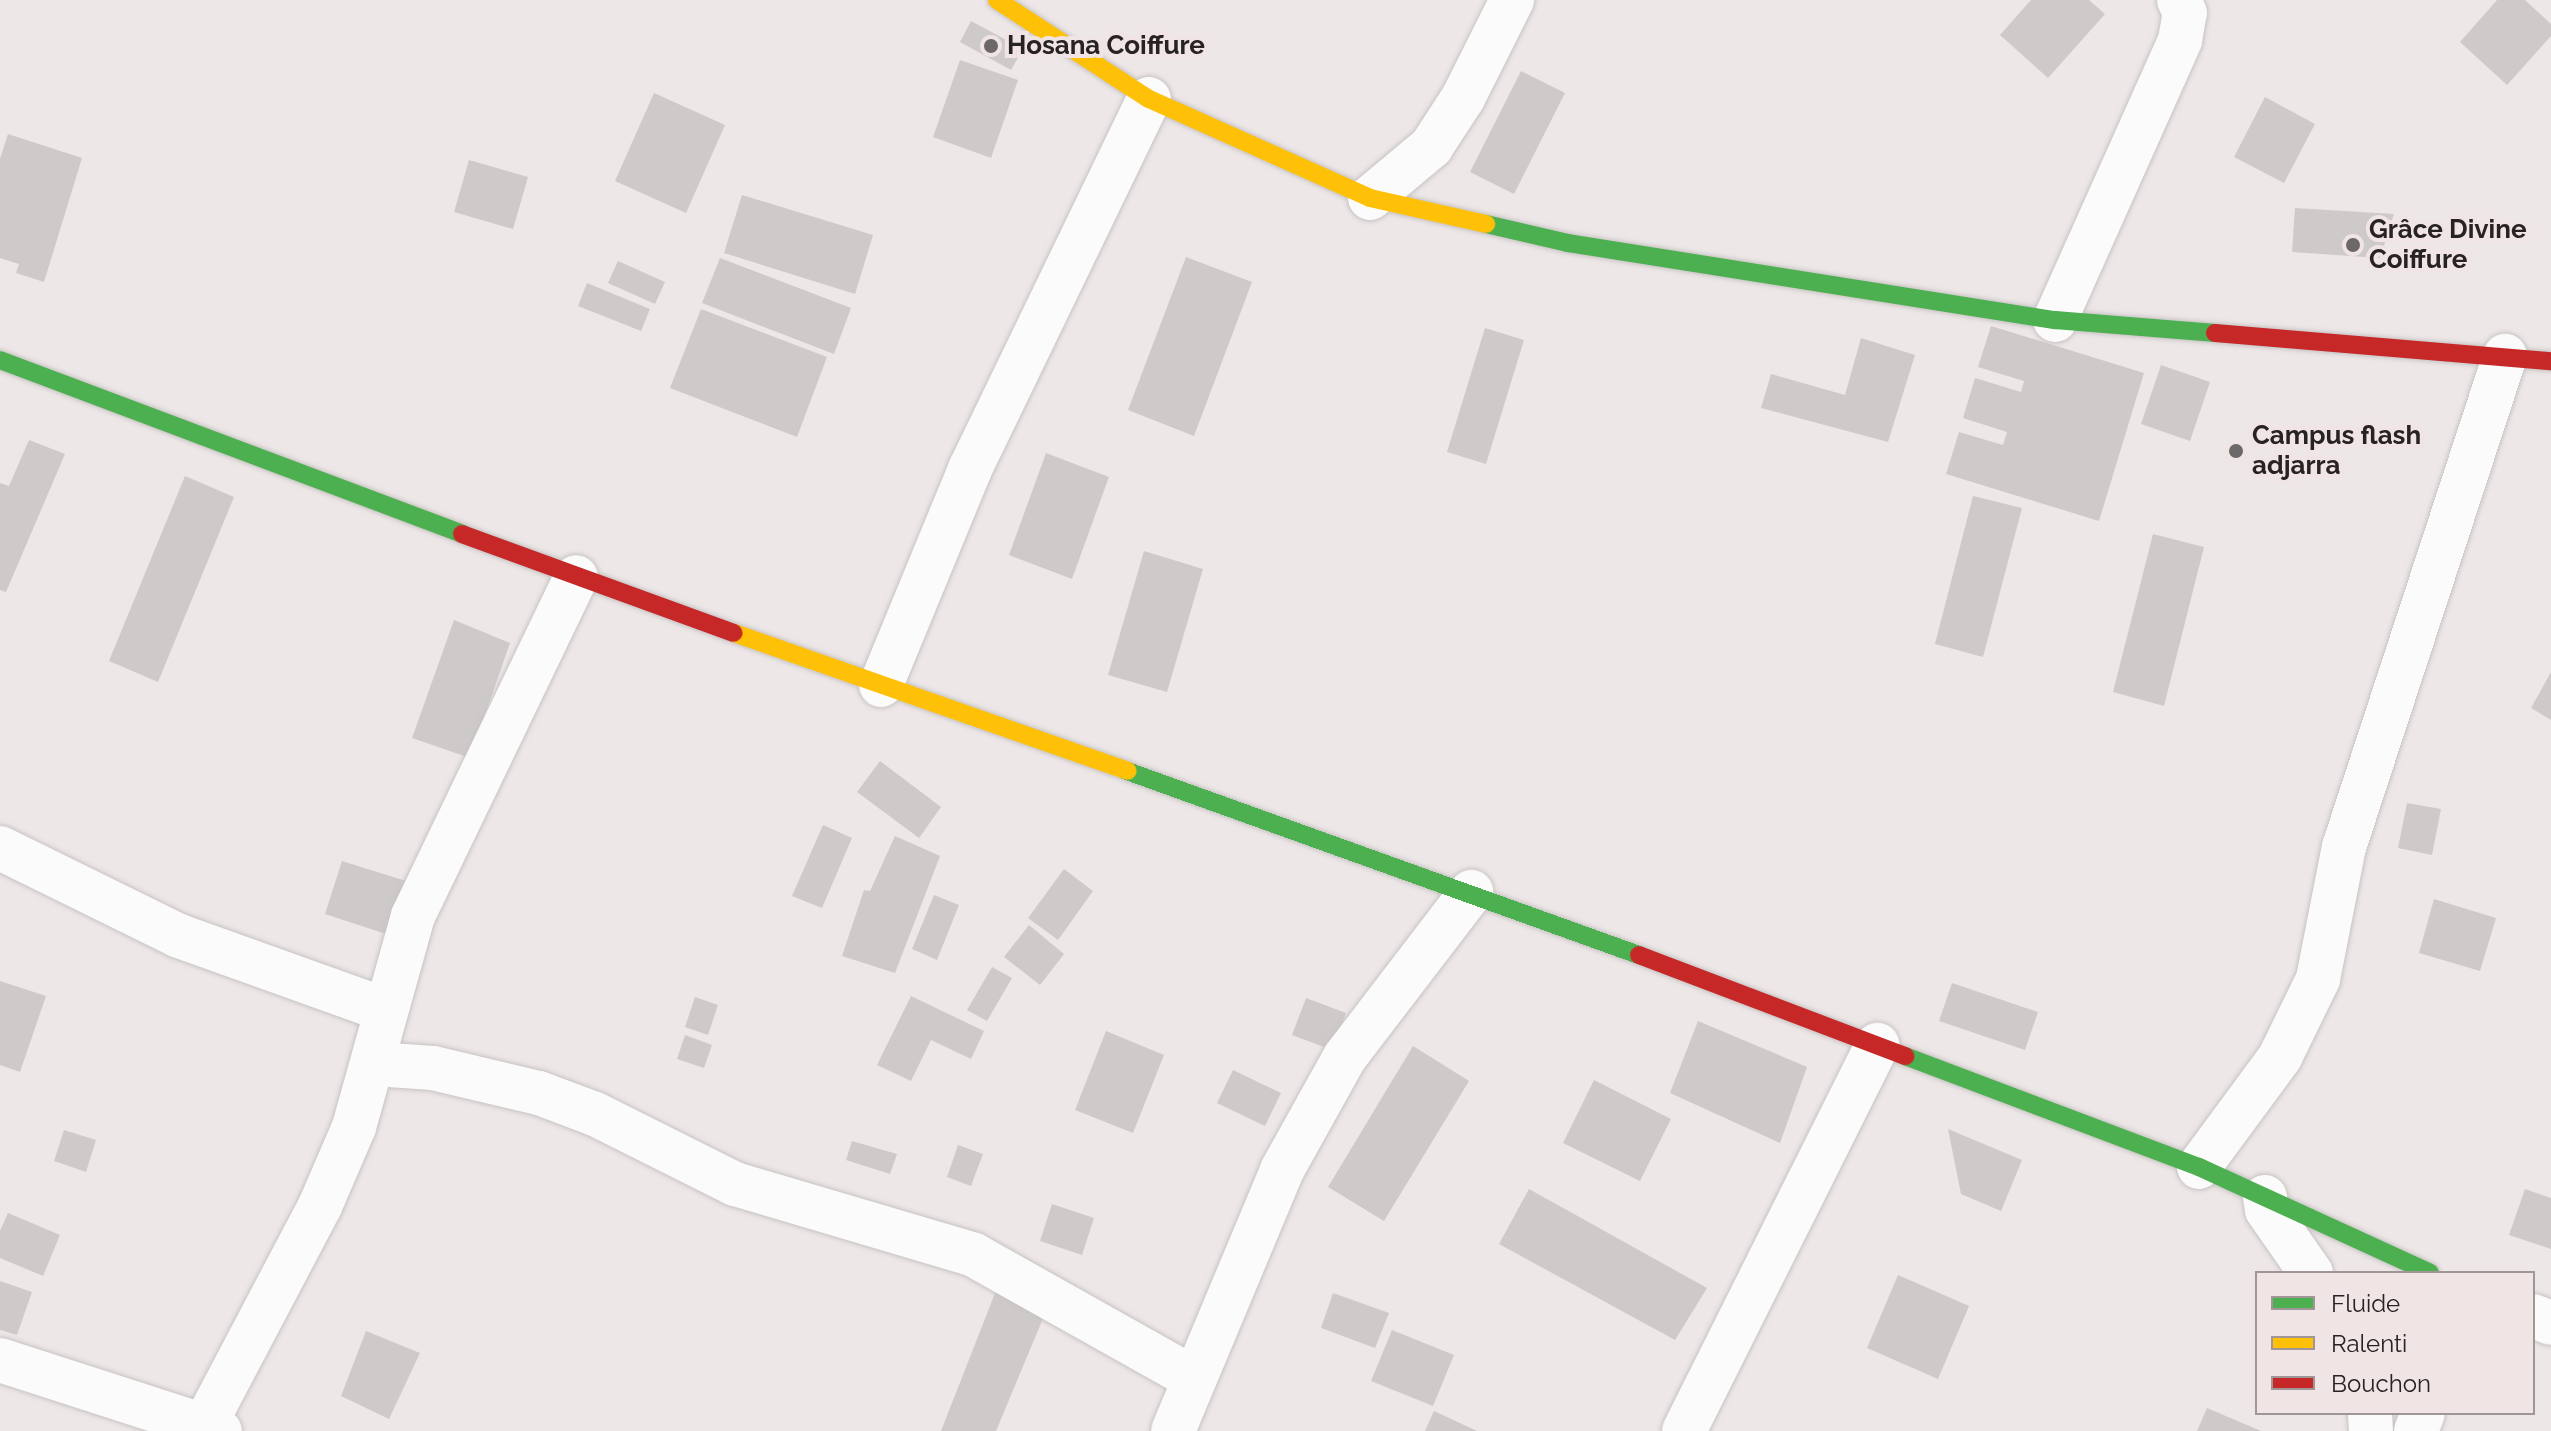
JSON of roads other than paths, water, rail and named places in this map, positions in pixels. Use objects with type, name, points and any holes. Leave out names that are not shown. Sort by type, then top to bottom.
[{"type":"street","points":[[997,0],[1149,99],[1370,198],[1568,243],[2055,320],[2551,361]]},
{"type":"street","points":[[1370,198],[1431,147],[1463,98],[1512,0]]},
{"type":"street","points":[[2055,320],[2180,40],[2185,13],[2179,0]]},
{"type":"street","points":[[881,685],[970,469],[1149,99]]},
{"type":"street","points":[[2199,1167],[2280,1057],[2318,979],[2344,847],[2505,356]]},
{"type":"street","points":[[0,360],[576,577],[1471,892],[2199,1167],[2426,1271]]},
{"type":"street","points":[[0,1360],[212,1428],[320,1206],[375,1064],[383,1009],[413,916],[576,577]]},
{"type":"street","points":[[0,848],[179,936],[383,1009]]},
{"type":"street","points":[[1173,1431],[1282,1170],[1338,1070],[1471,892]]},
{"type":"street","points":[[1684,1431],[1877,1045]]},
{"type":"street","points":[[375,1064],[433,1068],[539,1093],[595,1114],[735,1184],[974,1255],[1193,1378]]},
{"type":"street","points":[[2265,1197],[2267,1210],[2310,1271]]},
{"type":"place","name":"Hosana Coiffure","points":[[991,46]]},
{"type":"place","name":"Grâce Divine Coiffure","points":[[2353,245]]},
{"type":"place","name":"Campus flash adjarra","points":[[2236,451]]}]
